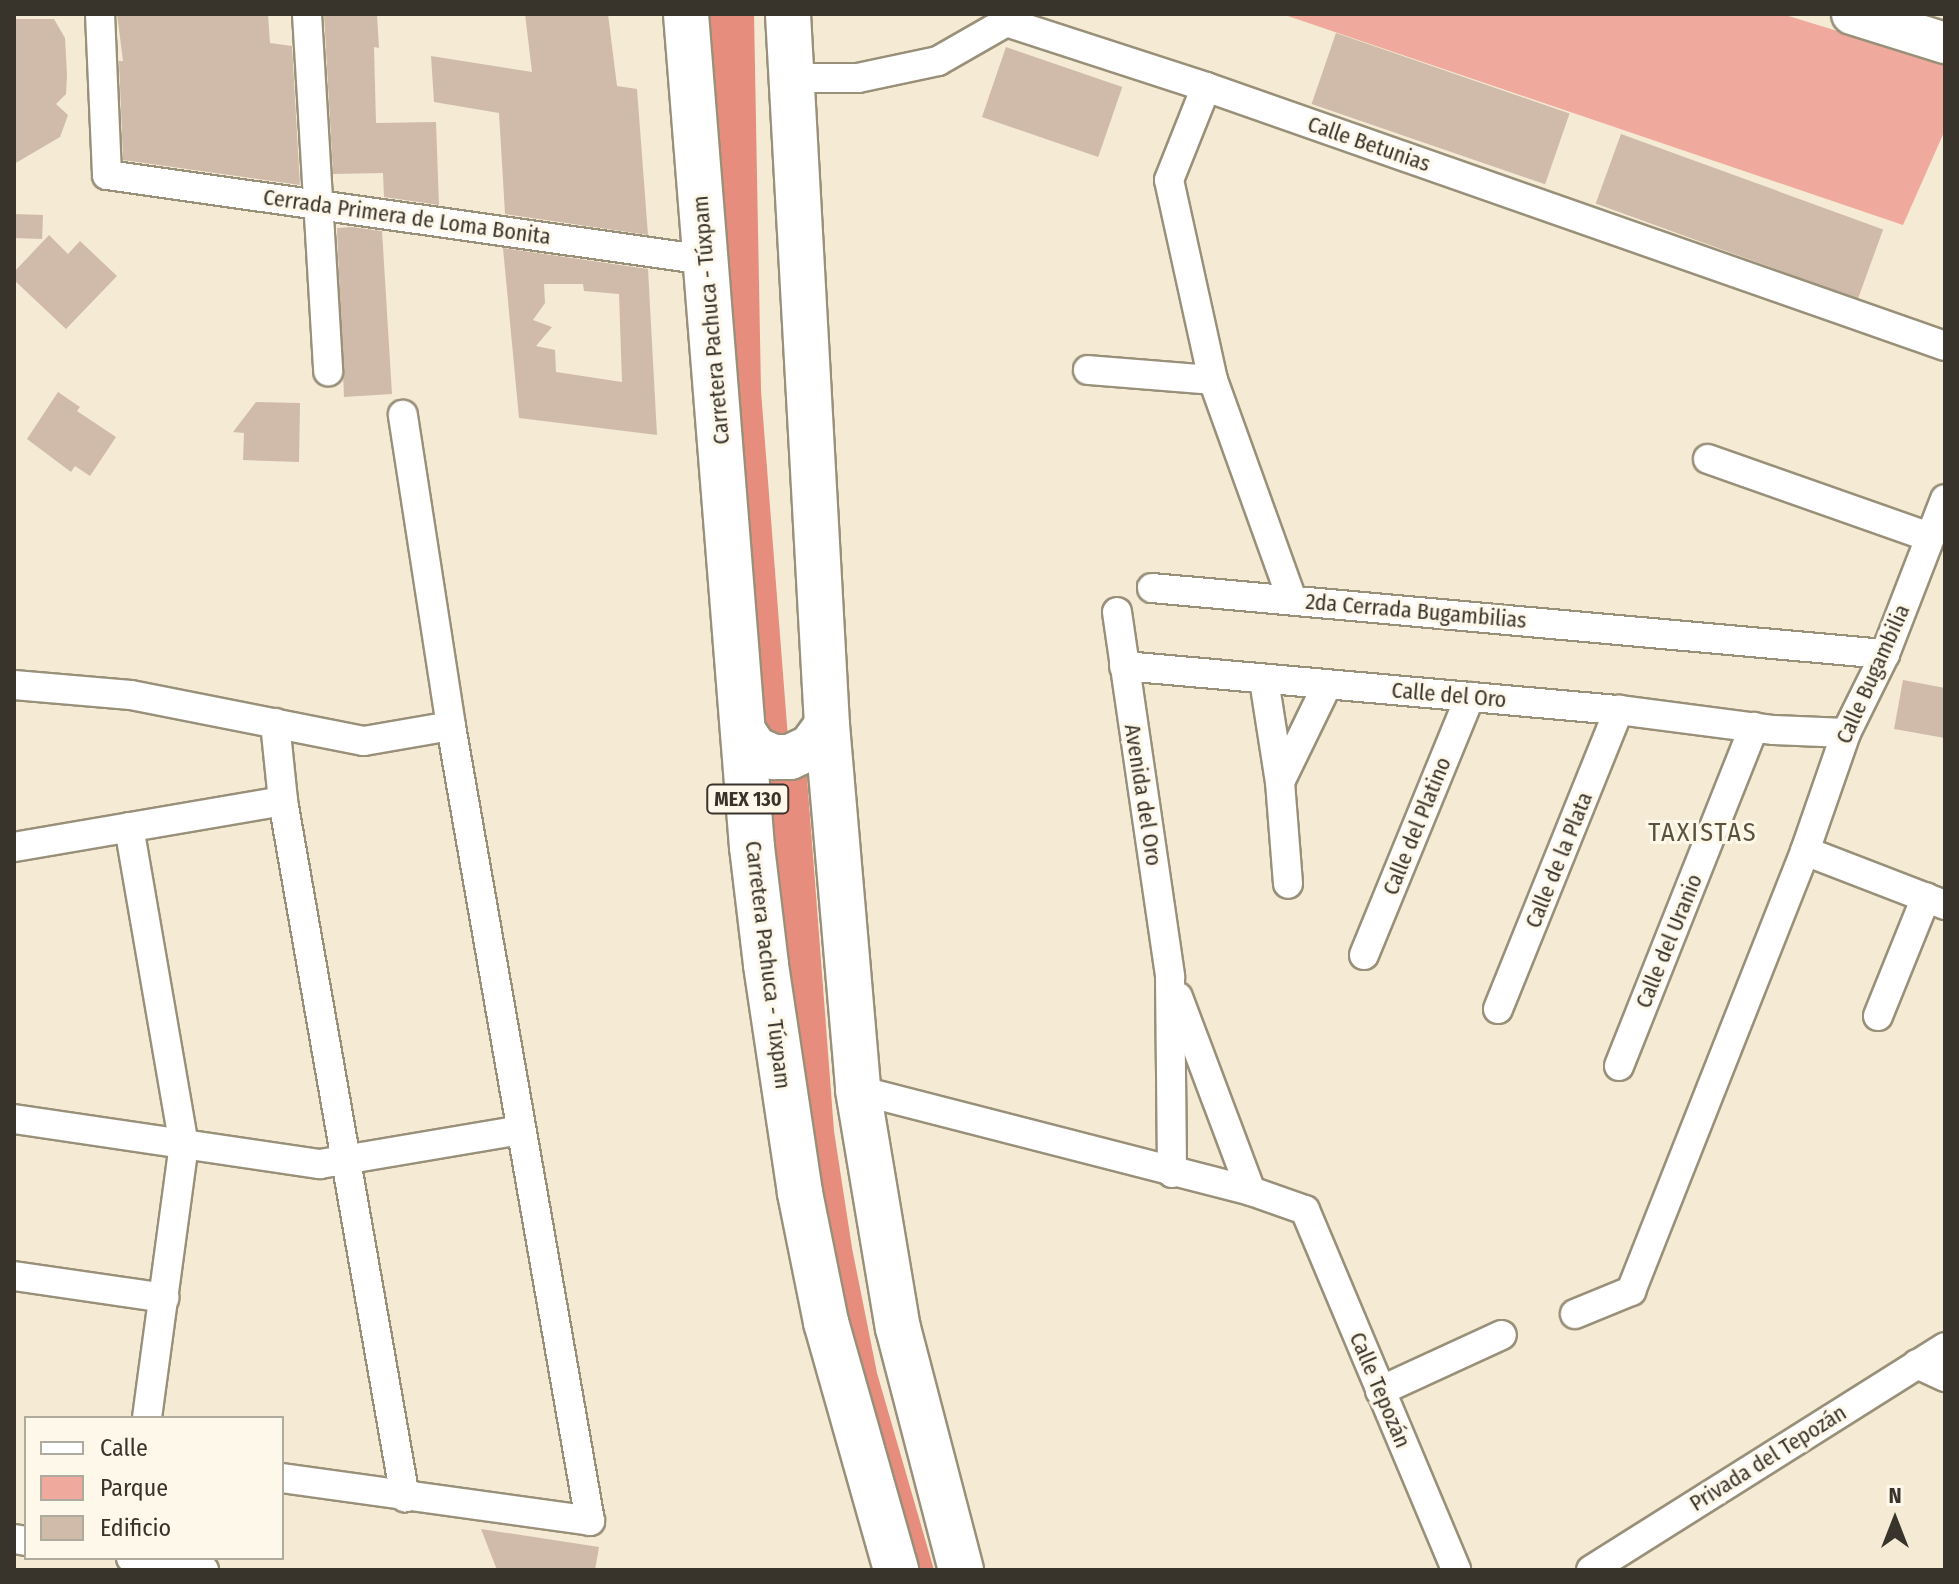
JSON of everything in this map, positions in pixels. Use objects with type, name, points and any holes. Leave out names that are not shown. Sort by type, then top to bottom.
[{"type":"main road","name":"Carretera Pachuca - Túxpam","points":[[686,14],[743,731],[766,965],[800,1193],[826,1322],[896,1570]]},
{"type":"main road","points":[[788,14],[827,725],[858,1090],[898,1328],[961,1570]]},
{"type":"main road","points":[[743,731],[755,749],[774,757],[790,757],[811,747],[827,725]]},
{"type":"street","name":"Cerrada Primera de Loma Bonita","points":[[100,14],[107,175],[706,260]]},
{"type":"street","points":[[307,14],[328,371]]},
{"type":"street","points":[[1852,14],[1945,43]]},
{"type":"street","name":"Calle Betunias","points":[[791,78],[858,78],[938,61],[1006,22],[1206,87],[1945,346]]},
{"type":"street","name":"2da Cerrada Bugambilias","points":[[1206,87],[1169,180],[1213,380],[1292,599],[1885,654]]},
{"type":"street","points":[[1088,370],[1213,380]]},
{"type":"street","points":[[284,1478],[590,1521],[451,726],[403,415]]},
{"type":"street","points":[[1708,459],[1930,537]]},
{"type":"street","name":"Calle Bugambilia","points":[[1575,1314],[1631,1291],[1805,851],[1846,733],[1885,654],[1945,499]]},
{"type":"street","points":[[1152,588],[1292,599]]},
{"type":"street","name":"Avenida del Oro","points":[[1117,612],[1170,977],[1172,1173]]},
{"type":"street","name":"Calle del Oro","points":[[1124,666],[1619,710],[1764,728],[1846,733]]},
{"type":"street","points":[[1264,680],[1280,782],[1288,884]]},
{"type":"street","points":[[14,685],[131,695],[364,741],[451,726]]},
{"type":"street","points":[[1280,782],[1327,685]]},
{"type":"street","name":"Calle del Platino","points":[[1364,955],[1470,697]]},
{"type":"street","name":"Calle de la Plata","points":[[1498,1009],[1619,710]]},
{"type":"street","points":[[275,723],[283,801],[405,1497]]},
{"type":"street","name":"Calle del Oro","points":[[1764,728],[1833,766]]},
{"type":"street","name":"Calle del Uranio","points":[[1619,1066],[1764,728]]},
{"type":"street","points":[[14,847],[283,801]]},
{"type":"street","points":[[129,827],[184,1144],[147,1416]]},
{"type":"street","points":[[1805,851],[1936,901],[1878,1016]]},
{"type":"street","name":"Avenida del Oro","points":[[1170,977],[1251,1191]]},
{"type":"street","points":[[858,1090],[1251,1191]]},
{"type":"street","points":[[14,1116],[320,1164],[520,1130]]},
{"type":"street","name":"Calle Tepozán","points":[[1251,1191],[1305,1210],[1456,1570]]},
{"type":"street","points":[[14,1276],[164,1298]]},
{"type":"street","points":[[1380,1391],[1502,1335]]},
{"type":"street","name":"Privada del Tepozán","points":[[1591,1570],[1945,1347]]},
{"type":"street","points":[[1917,1364],[1945,1377]]},
{"type":"street","points":[[147,1563],[204,1570]]},
{"type":"green space","points":[[1282,14],[1782,14],[1945,64],[1945,130],[1903,225]]},
{"type":"shaded area","points":[[692,14],[754,14],[761,391],[788,738],[762,738]]},
{"type":"shaded area","points":[[806,764],[834,1131],[852,1248],[877,1373],[934,1570],[906,1570],[822,1250],[761,772]]},
{"type":"building","points":[[117,14],[268,14],[270,43],[292,46],[300,185],[123,160],[119,61],[123,61]]},
{"type":"building","points":[[324,14],[377,14],[379,48],[374,47],[376,123],[436,122],[439,205],[384,197],[383,173],[333,174]]},
{"type":"building","points":[[525,14],[608,14],[617,86],[637,89],[648,235],[505,214],[499,113],[434,102],[431,56],[532,72]]},
{"type":"building","points":[[14,19],[54,19],[65,38],[66,94],[56,104],[68,115],[60,137],[14,164]]},
{"type":"building","points":[[1336,33],[1570,113],[1545,184],[1312,104]]},
{"type":"building","points":[[1006,47],[1122,87],[1098,157],[982,117]]},
{"type":"building","points":[[1621,134],[1883,229],[1858,299],[1596,204]]},
{"type":"building","points":[[14,214],[43,215],[42,239],[14,238]]},
{"type":"building","points":[[337,228],[382,231],[392,394],[344,397]]},
{"type":"building","points":[[49,235],[68,254],[80,241],[117,276],[66,329],[14,280],[14,272]]},
{"type":"building","points":[[503,248],[648,269],[657,435],[519,418]],"holes":[[[544,284],[583,284],[584,291],[619,294],[622,382],[556,372],[555,350],[536,346],[552,327],[533,320],[545,303]]]},
{"type":"building","points":[[58,392],[80,407],[77,411],[116,437],[90,476],[75,466],[71,472],[27,439]]},
{"type":"building","points":[[256,402],[300,403],[299,462],[243,460],[244,433],[233,432]]},
{"type":"building","points":[[1903,680],[1945,688],[1945,738],[1894,729]]},
{"type":"building","points":[[481,1529],[599,1547],[595,1570],[497,1570]]},
{"type":"district","name":"TAXISTAS","points":[[1703,833]]}]
